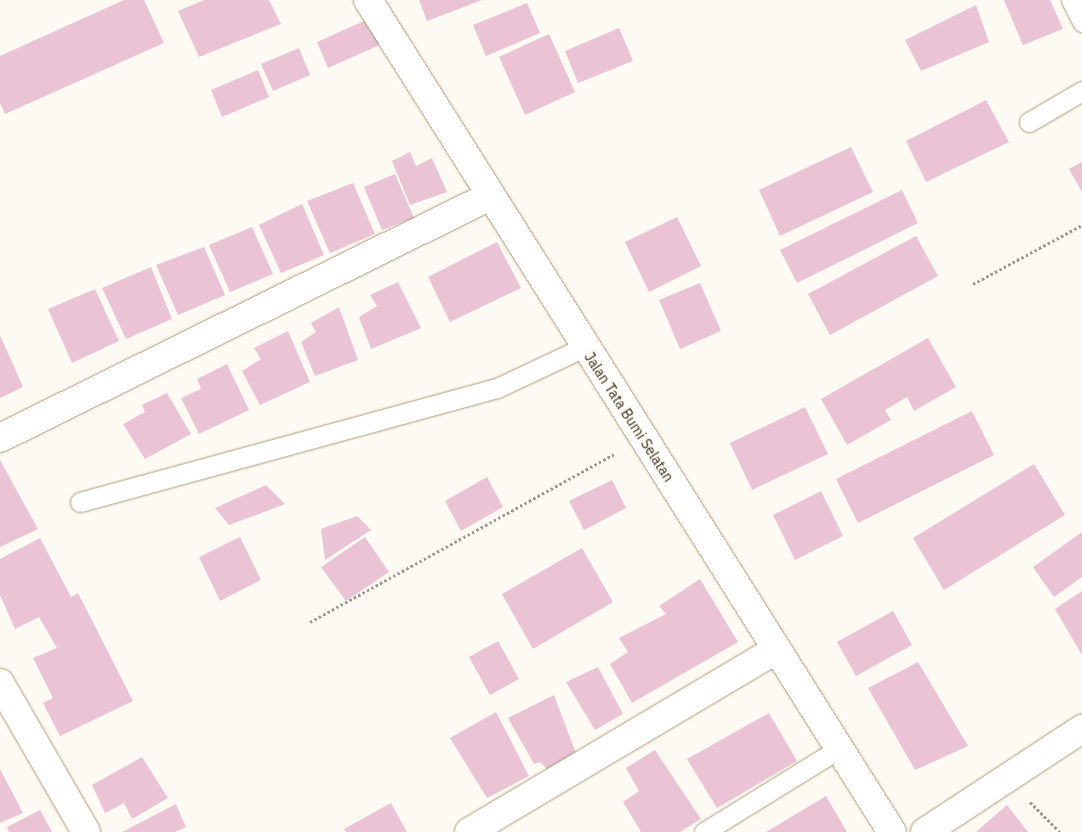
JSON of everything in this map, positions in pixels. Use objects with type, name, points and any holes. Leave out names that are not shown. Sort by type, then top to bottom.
[{"type":"street","name":"Jalan Tata Bumi Selatan","points":[[368,0],[584,347],[892,832]]},
{"type":"street","points":[[0,438],[490,196]]},
{"type":"street","points":[[469,832],[777,649]]},
{"type":"street","points":[[0,683],[86,832]]},
{"type":"street","points":[[925,832],[1010,779],[1082,729]]},
{"type":"lane","points":[[1071,0],[1082,22]]},
{"type":"lane","points":[[1029,122],[1082,91]]},
{"type":"lane","points":[[80,502],[497,388],[584,347]]},
{"type":"lane","points":[[704,832],[840,748]]},
{"type":"path","points":[[973,284],[1082,225]]},
{"type":"path","points":[[310,622],[643,438]]},
{"type":"path","points":[[1010,779],[1060,832]]},
{"type":"building","points":[[124,0],[144,0],[164,43],[5,114],[0,103],[0,56]]},
{"type":"building","points":[[204,0],[269,0],[281,24],[199,57],[178,11]]},
{"type":"building","points":[[419,0],[482,0],[427,21]]},
{"type":"building","points":[[1004,0],[1050,0],[1063,29],[1023,45]]},
{"type":"building","points":[[527,3],[540,33],[486,56],[473,25]]},
{"type":"building","points":[[976,5],[989,42],[921,71],[905,40]]},
{"type":"building","points":[[373,17],[384,43],[328,68],[317,42]]},
{"type":"building","points":[[619,28],[633,61],[578,83],[565,51]]},
{"type":"building","points":[[549,34],[575,92],[525,115],[499,57]]},
{"type":"building","points":[[299,48],[310,75],[273,91],[261,64]]},
{"type":"building","points":[[258,70],[269,97],[222,117],[211,90]]},
{"type":"building","points":[[986,100],[1009,142],[926,182],[906,141]]},
{"type":"building","points":[[851,147],[873,192],[780,236],[759,190]]},
{"type":"building","points":[[410,152],[416,166],[432,158],[447,192],[410,205],[392,161]]},
{"type":"building","points":[[1082,162],[1082,192],[1069,169]]},
{"type":"building","points":[[395,174],[414,218],[382,230],[364,187]]},
{"type":"building","points":[[353,183],[375,234],[330,253],[307,201]]},
{"type":"building","points":[[902,190],[918,223],[797,283],[780,250]]},
{"type":"building","points":[[302,204],[324,255],[281,273],[259,225]]},
{"type":"building","points":[[677,217],[701,266],[649,292],[625,242]]},
{"type":"building","points":[[252,227],[273,274],[230,292],[209,245]]},
{"type":"building","points":[[916,236],[938,276],[830,335],[808,294]]},
{"type":"building","points":[[497,242],[521,288],[450,322],[428,277]]},
{"type":"building","points":[[204,247],[225,295],[178,315],[156,265]]},
{"type":"building","points":[[151,267],[172,319],[126,339],[102,288]]},
{"type":"building","points":[[398,282],[421,328],[371,349],[359,317],[377,306],[370,295]]},
{"type":"building","points":[[700,283],[721,331],[680,349],[659,300]]},
{"type":"building","points":[[95,289],[119,341],[72,363],[48,309]]},
{"type":"building","points":[[339,307],[358,360],[315,376],[301,342],[316,332],[311,323]]},
{"type":"building","points":[[288,331],[310,382],[260,405],[242,371],[261,359],[254,348]]},
{"type":"building","points":[[0,335],[23,387],[0,398]]},
{"type":"building","points":[[928,338],[956,387],[914,411],[907,397],[885,410],[891,420],[847,445],[821,399]]},
{"type":"building","points":[[227,364],[249,410],[199,434],[181,398],[201,389],[197,379]]},
{"type":"building","points":[[167,393],[191,434],[145,459],[123,424],[145,412],[142,405]]},
{"type":"building","points":[[805,407],[828,454],[752,490],[730,443]]},
{"type":"building","points":[[972,411],[994,455],[858,523],[836,479]]},
{"type":"building","points":[[0,460],[38,529],[0,547]]},
{"type":"building","points":[[1034,464],[1065,515],[944,590],[913,538]]},
{"type":"building","points":[[487,477],[503,507],[461,531],[445,501]]},
{"type":"building","points":[[612,480],[626,508],[584,530],[569,501]]},
{"type":"building","points":[[266,485],[285,504],[229,525],[215,508]]},
{"type":"building","points":[[821,491],[843,536],[795,560],[773,515]]},
{"type":"building","points":[[357,516],[371,530],[325,560],[321,529]]},
{"type":"building","points":[[1082,532],[1082,577],[1054,597],[1033,567]]},
{"type":"building","points":[[240,537],[261,580],[220,601],[199,557]]},
{"type":"building","points":[[365,537],[389,572],[346,601],[321,567]]},
{"type":"building","points":[[40,538],[71,597],[78,593],[133,701],[60,736],[43,703],[53,698],[33,658],[57,648],[39,617],[15,629],[0,595],[0,559]]},
{"type":"building","points":[[582,548],[613,602],[533,649],[502,594]]},
{"type":"building","points":[[700,579],[738,642],[632,703],[610,664],[628,652],[619,638],[666,614],[659,606]]},
{"type":"building","points":[[1082,591],[1082,655],[1055,609]]},
{"type":"building","points":[[893,611],[912,645],[856,676],[837,642]]},
{"type":"building","points":[[498,641],[519,679],[490,695],[469,657]]},
{"type":"building","points":[[918,662],[968,746],[915,770],[868,688]]},
{"type":"building","points":[[598,667],[623,714],[595,730],[566,682]]},
{"type":"building","points":[[554,695],[577,756],[548,770],[540,762],[534,764],[508,718]]},
{"type":"building","points":[[496,712],[529,776],[487,798],[450,738]]},
{"type":"building","points":[[769,713],[797,761],[717,808],[687,759]]},
{"type":"building","points":[[655,750],[701,819],[680,832],[641,832],[623,802],[639,791],[626,768]]},
{"type":"building","points":[[142,757],[168,798],[132,819],[124,803],[105,813],[92,785]]},
{"type":"building","points":[[0,769],[23,813],[0,823]]},
{"type":"building","points":[[826,796],[847,832],[766,832]]},
{"type":"building","points":[[391,803],[407,832],[346,832],[344,829]]},
{"type":"building","points":[[176,804],[186,827],[175,832],[122,832]]},
{"type":"building","points":[[1007,805],[1028,832],[976,832]]},
{"type":"building","points":[[40,810],[52,832],[9,832],[7,827]]}]
